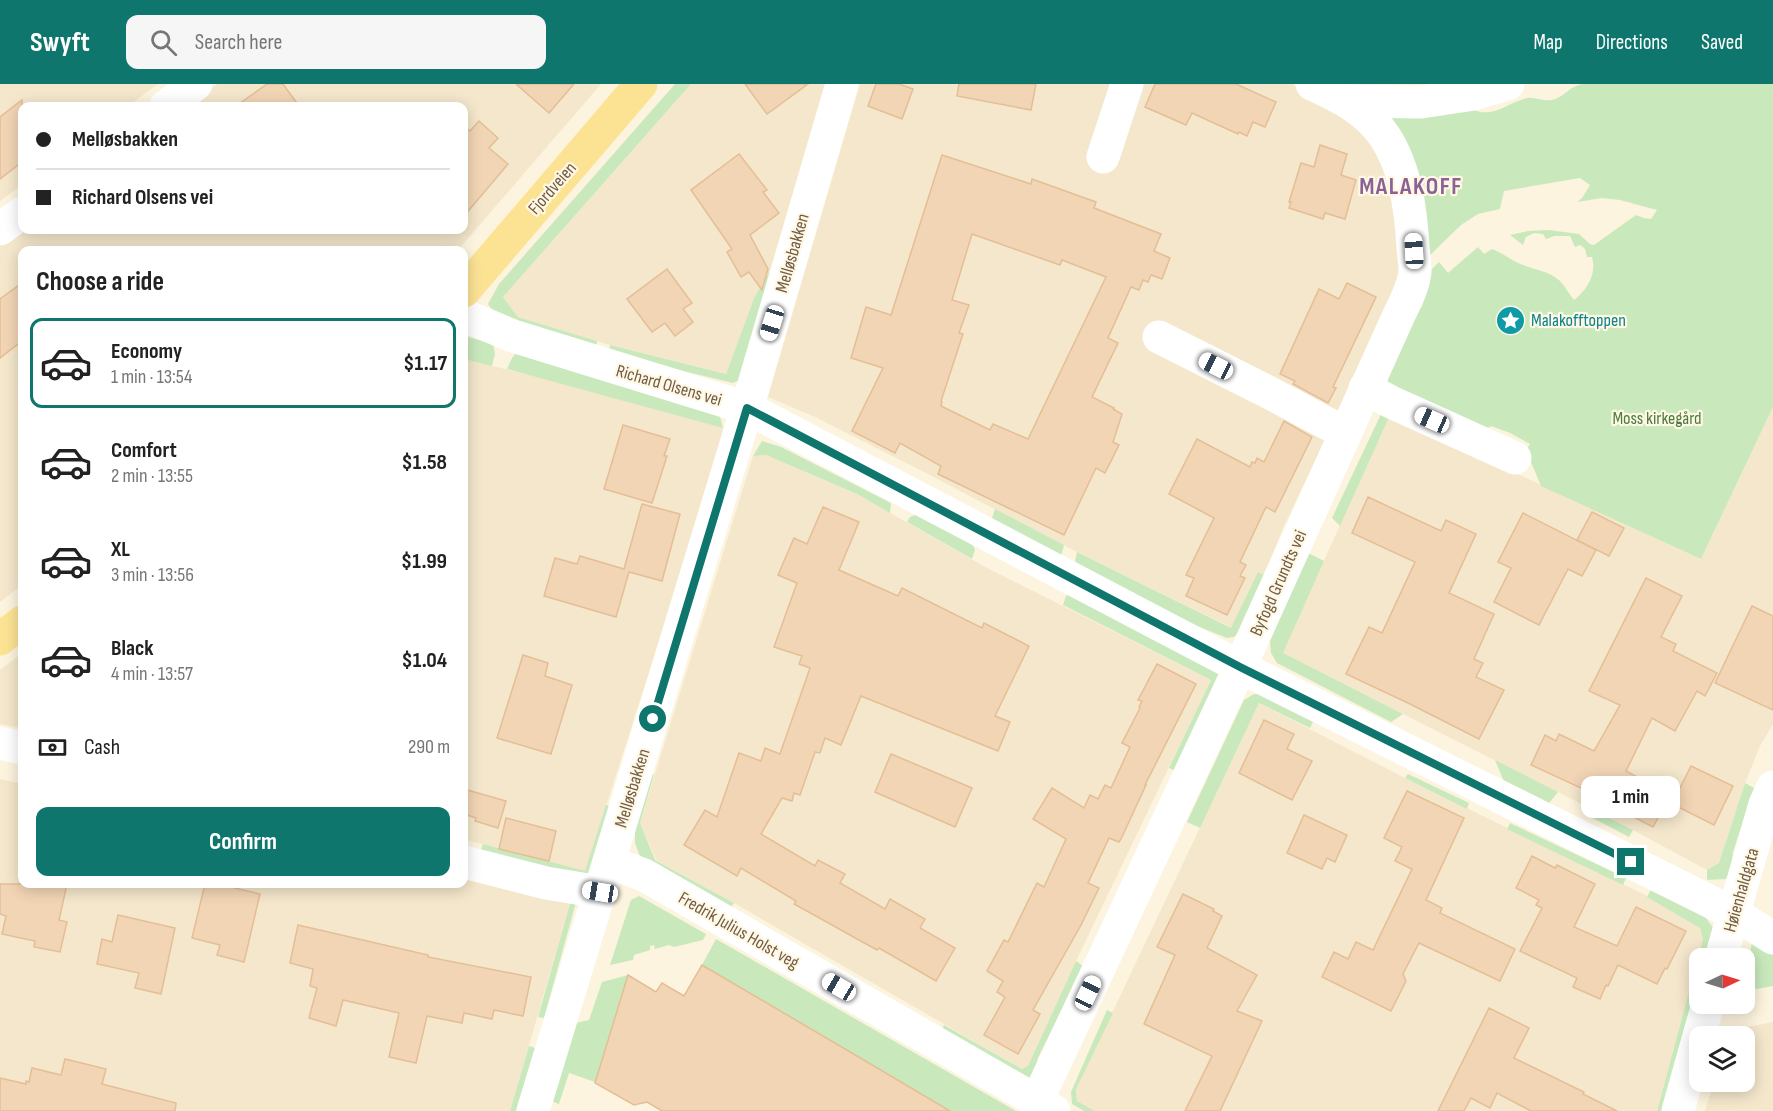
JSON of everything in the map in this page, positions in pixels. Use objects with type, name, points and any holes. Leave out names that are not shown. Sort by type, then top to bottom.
[{"type":"main road","name":"Fjordveien","points":[[468,286],[641,84]]},
{"type":"main road","points":[[0,639],[18,625]]},
{"type":"street","points":[[171,102],[196,84]]},
{"type":"street","name":"Melløsbakken","points":[[533,1111],[747,408],[842,84]]},
{"type":"street","points":[[1103,157],[1127,84]]},
{"type":"street","name":"Byfogd Grundts vei","points":[[1046,1106],[1240,667],[1400,315],[1415,273],[1412,229],[1401,172],[1393,152],[1380,129],[1362,112],[1348,101],[1312,84]]},
{"type":"street","points":[[1348,101],[1421,102],[1474,94],[1508,84]]},
{"type":"street","points":[[0,229],[18,216]]},
{"type":"street","name":"Richard Olsens vei","points":[[468,317],[513,336],[747,408],[1240,667],[1735,914],[1773,938]]},
{"type":"street","points":[[1159,338],[1345,433]]},
{"type":"street","points":[[1365,388],[1515,458]]},
{"type":"street","points":[[0,743],[18,747]]},
{"type":"street","name":"Høienhaldgata","points":[[1724,948],[1765,804],[1773,787]]},
{"type":"street","name":"Fredrik Julius Holst veg","points":[[468,863],[546,883],[644,875],[1046,1106]]},
{"type":"street","points":[[1678,1111],[1705,1014]]},
{"type":"shaded area","points":[[0,84],[158,84],[133,102],[18,102],[18,188],[0,201]]},
{"type":"shaded area","points":[[217,84],[601,84],[461,246],[18,246],[18,588],[0,602],[0,243],[18,232],[468,234],[468,102],[192,102]]},
{"type":"shaded area","points":[[691,84],[830,84],[779,255],[754,298],[726,374],[610,345],[518,317],[503,297]]},
{"type":"shaded area","points":[[860,84],[1292,84],[1329,101],[1388,159],[1407,269],[1284,526],[1264,575],[1258,572],[1232,628],[1061,544],[815,417],[768,397]]},
{"type":"shaded area","points":[[468,360],[653,408],[723,428],[726,432],[585,872],[468,840]]},
{"type":"shaded area","points":[[1773,407],[1773,724],[1760,746],[1745,783],[1719,863],[1707,870],[1633,830],[1282,653],[1390,415],[1701,559]]},
{"type":"shaded area","points":[[766,455],[857,494],[985,567],[1211,680],[1028,1066],[1022,1069],[656,860],[640,823],[753,456]]},
{"type":"shaded area","points":[[18,656],[18,727],[0,724],[0,670]]},
{"type":"shaded area","points":[[1259,703],[1405,778],[1647,896],[1700,928],[1703,939],[1701,948],[1689,948],[1689,991],[1657,1111],[1095,1111],[1077,1101],[1076,1089]]},
{"type":"shaded area","points":[[0,779],[18,783],[18,888],[468,888],[468,875],[571,900],[510,1111],[0,1111]]},
{"type":"shaded area","points":[[1773,1022],[1773,1111],[1705,1111],[1711,1092],[1755,1092],[1755,1026],[1753,1026]]},
{"type":"green space","points":[[675,84],[691,84],[503,297],[518,317],[597,341],[596,347],[537,331],[506,319],[495,312],[488,304],[499,284]]},
{"type":"green space","name":"Moss kirkegård","points":[[1583,84],[1773,84],[1773,407],[1701,559],[1541,486],[1526,450],[1530,444],[1510,433],[1491,426],[1479,433],[1385,387],[1416,305],[1422,307],[1428,273],[1439,262],[1448,273],[1478,247],[1484,254],[1492,249],[1519,263],[1555,277],[1574,300],[1587,286],[1592,275],[1592,257],[1587,257],[1585,249],[1580,245],[1575,247],[1570,236],[1554,236],[1546,239],[1543,234],[1534,233],[1526,237],[1523,245],[1510,235],[1549,230],[1579,234],[1594,245],[1636,215],[1651,219],[1657,210],[1620,200],[1602,198],[1577,202],[1590,185],[1580,178],[1504,191],[1500,209],[1478,214],[1461,225],[1423,262],[1374,110],[1467,105],[1475,110],[1490,112],[1527,98],[1555,99]]},
{"type":"green space","points":[[779,255],[739,380],[733,383],[609,351],[610,345],[726,374],[754,298]]},
{"type":"green space","points":[[468,337],[493,344],[495,354],[492,366],[468,360]]},
{"type":"green space","points":[[517,352],[718,409],[723,428],[507,369]]},
{"type":"green space","points":[[1381,414],[1390,415],[1340,526],[1332,518]]},
{"type":"green space","points":[[762,441],[781,447],[891,503],[890,513],[857,494],[766,455],[753,456]]},
{"type":"green space","points":[[995,509],[1064,545],[1061,556],[994,524],[992,518]]},
{"type":"green space","points":[[918,514],[973,545],[975,550],[972,559],[907,522],[910,517]]},
{"type":"green space","points":[[1077,552],[1231,628],[1258,572],[1264,575],[1238,633],[1234,637],[1227,638],[1175,617],[1078,567],[1075,561]]},
{"type":"green space","points":[[1306,552],[1324,561],[1283,653],[1403,714],[1391,722],[1277,663],[1271,653],[1270,641]]},
{"type":"green space","points":[[1071,594],[1223,674],[1181,773],[1169,768],[1211,680],[1063,605],[1066,596]]},
{"type":"green space","points":[[1254,694],[1264,694],[1314,720],[1310,728],[1259,703],[1200,828],[1187,822],[1244,700]]},
{"type":"green space","points":[[1495,760],[1558,792],[1546,807],[1505,784]]},
{"type":"green space","points":[[650,773],[654,775],[640,823],[655,860],[734,903],[730,909],[640,856],[635,843],[635,831]]},
{"type":"green space","points":[[1408,774],[1469,803],[1467,809],[1405,778]]},
{"type":"green space","points":[[1745,783],[1754,788],[1733,852],[1731,873],[1726,879],[1707,880],[1707,870],[1719,863]]},
{"type":"green space","points":[[606,805],[614,807],[589,879],[480,853],[483,844],[585,871]]},
{"type":"green space","points":[[1589,808],[1633,830],[1629,837],[1585,814]]},
{"type":"green space","points":[[1510,823],[1626,878],[1623,885],[1507,829]]},
{"type":"green space","points":[[1653,886],[1703,914],[1714,929],[1711,948],[1701,948],[1703,939],[1700,928],[1647,897]]},
{"type":"green space","points":[[639,896],[706,934],[703,940],[674,947],[669,945],[655,949],[654,945],[650,946],[650,950],[634,955],[633,960],[610,965],[631,900]]},
{"type":"green space","points":[[577,899],[544,1018],[538,1017],[571,900]]},
{"type":"green space","points":[[716,939],[1016,1111],[950,1111],[702,965]]},
{"type":"green space","points":[[1752,943],[1773,954],[1773,986],[1755,988],[1755,948],[1751,948]]},
{"type":"green space","points":[[1076,961],[1083,966],[1037,1060],[1042,1063],[1035,1076],[1028,1079],[942,1030],[944,1025],[1022,1069],[1028,1066]]},
{"type":"green space","points":[[628,975],[595,1082],[569,1073],[559,1104],[548,1100],[571,1024],[589,1020],[602,982]]},
{"type":"green space","points":[[1689,991],[1689,1014],[1694,1014],[1667,1111],[1657,1111]]},
{"type":"green space","points":[[1107,1010],[1113,1013],[1076,1089],[1077,1101],[1095,1111],[1084,1111],[1072,1104],[1071,1092]]},
{"type":"green space","points":[[529,1046],[535,1048],[516,1111],[510,1111]]},
{"type":"building","points":[[267,84],[283,84],[296,102],[242,102]]},
{"type":"building","points":[[516,84],[574,84],[549,113]]},
{"type":"building","points":[[745,84],[808,84],[767,114]]},
{"type":"building","points":[[876,84],[899,84],[913,89],[902,119],[868,106]]},
{"type":"building","points":[[959,84],[1036,84],[1031,110],[957,96]]},
{"type":"building","points":[[1155,84],[1236,84],[1276,102],[1265,127],[1253,122],[1247,136],[1192,113],[1186,125],[1145,107]]},
{"type":"building","points":[[18,103],[18,165],[0,179],[0,117]]},
{"type":"building","points":[[479,121],[498,138],[489,148],[508,164],[468,211],[468,129],[470,131]]},
{"type":"building","points":[[1320,145],[1347,154],[1341,175],[1356,180],[1345,219],[1325,213],[1323,219],[1289,208],[1301,163],[1314,167]]},
{"type":"building","points":[[739,154],[767,190],[763,192],[779,213],[750,235],[768,269],[762,290],[749,272],[741,277],[727,252],[732,249],[691,190]]},
{"type":"building","points":[[942,155],[1031,184],[1032,179],[1096,202],[1094,208],[1161,234],[1154,251],[1170,258],[1162,279],[1151,275],[1148,282],[1143,280],[1139,290],[1131,287],[1108,338],[1118,343],[1092,397],[1122,414],[1113,442],[1119,445],[1105,473],[1096,468],[1064,535],[938,474],[941,466],[900,443],[895,453],[852,431],[883,368],[851,358],[866,307],[891,315]],"holes":[[[972,234],[1060,265],[1062,260],[1106,277],[1028,439],[993,424],[990,430],[941,406],[963,334],[959,333],[969,305],[952,300]]]},
{"type":"building","points":[[667,269],[692,303],[683,309],[693,322],[675,336],[665,323],[652,332],[627,299]]},
{"type":"building","points":[[1347,283],[1376,297],[1333,387],[1336,388],[1328,403],[1293,384],[1295,381],[1280,374],[1319,289],[1339,299]]},
{"type":"building","points":[[18,286],[18,344],[0,358],[0,299]]},
{"type":"building","points":[[1284,421],[1312,437],[1275,512],[1266,507],[1240,562],[1246,565],[1240,576],[1245,578],[1227,615],[1186,596],[1194,578],[1186,575],[1214,518],[1169,494],[1197,439],[1250,467],[1257,458],[1264,462]]},
{"type":"building","points":[[623,425],[670,439],[652,503],[604,489]]},
{"type":"building","points":[[1368,497],[1441,531],[1446,520],[1476,534],[1449,593],[1494,614],[1474,659],[1483,663],[1476,677],[1504,690],[1479,739],[1346,674],[1369,627],[1382,633],[1415,562],[1352,533]]},
{"type":"building","points":[[642,504],[680,514],[662,581],[629,572],[616,617],[544,596],[555,558],[577,564],[580,556],[624,569]]},
{"type":"building","points":[[823,507],[859,522],[839,570],[898,596],[902,588],[982,628],[984,623],[1029,646],[995,716],[1010,722],[998,751],[861,696],[841,745],[825,738],[820,753],[815,752],[800,795],[794,793],[792,801],[782,798],[761,834],[815,866],[818,860],[845,874],[840,883],[885,909],[890,899],[925,919],[920,928],[955,948],[936,981],[879,948],[877,950],[794,904],[796,901],[741,868],[737,876],[684,845],[705,810],[717,817],[739,753],[761,761],[765,748],[780,754],[810,668],[799,664],[802,656],[774,647],[797,583],[778,575],[794,538],[807,544]]},
{"type":"building","points":[[1592,512],[1624,528],[1609,556],[1577,540]]},
{"type":"building","points":[[1523,513],[1596,550],[1582,576],[1568,569],[1539,625],[1494,602],[1511,568],[1498,562]]},
{"type":"building","points":[[1646,578],[1682,596],[1661,637],[1676,644],[1673,651],[1717,673],[1705,696],[1697,691],[1675,731],[1652,718],[1626,771],[1670,795],[1653,827],[1591,795],[1592,793],[1531,765],[1545,735],[1556,741],[1559,734],[1594,751],[1620,705],[1589,691]]},
{"type":"building","points":[[1752,606],[1773,616],[1773,710],[1715,683]]},
{"type":"building","points":[[523,655],[548,663],[545,676],[572,685],[551,754],[497,738]]},
{"type":"building","points":[[1157,664],[1196,684],[1145,785],[1121,839],[1119,842],[1109,838],[1088,883],[1099,888],[1033,1010],[1040,1014],[1018,1054],[984,1035],[1005,997],[997,992],[1003,981],[987,971],[1004,940],[1008,942],[1037,883],[1044,887],[1066,839],[1033,819],[1052,788],[1084,808],[1090,795],[1098,799],[1105,785],[1111,788],[1130,747],[1122,743],[1140,708],[1142,701],[1138,700]]},
{"type":"building","points":[[1264,720],[1294,734],[1287,749],[1312,761],[1292,800],[1239,773]]},
{"type":"building","points":[[891,754],[972,788],[955,827],[875,792]]},
{"type":"building","points":[[1691,766],[1733,786],[1714,825],[1672,804]]},
{"type":"building","points":[[468,790],[506,801],[498,828],[475,821],[476,818],[468,815]]},
{"type":"building","points":[[1407,791],[1464,818],[1426,900],[1442,908],[1440,913],[1515,949],[1500,981],[1419,943],[1403,974],[1406,981],[1391,1011],[1322,977],[1334,952],[1348,959],[1356,942],[1373,950],[1412,869],[1395,861],[1402,847],[1384,838]]},
{"type":"building","points":[[1304,815],[1347,835],[1335,862],[1327,858],[1322,869],[1287,853]]},
{"type":"building","points":[[506,818],[556,831],[549,861],[499,849]]},
{"type":"building","points":[[1532,856],[1555,868],[1557,865],[1595,884],[1574,927],[1617,946],[1636,907],[1686,931],[1657,984],[1618,965],[1600,999],[1573,987],[1577,978],[1520,951],[1542,908],[1536,905],[1539,900],[1516,888]]},
{"type":"building","points":[[0,884],[18,884],[18,888],[66,888],[59,920],[67,922],[60,952],[34,947],[35,941],[2,934],[6,916],[0,914]]},
{"type":"building","points":[[204,888],[235,888],[260,894],[244,962],[217,955],[220,945],[192,938]]},
{"type":"building","points":[[1183,894],[1214,909],[1213,911],[1222,916],[1207,948],[1257,975],[1237,1011],[1262,1021],[1220,1111],[1185,1111],[1212,1056],[1144,1024],[1175,955],[1157,947]]},
{"type":"building","points":[[118,915],[175,928],[161,994],[135,988],[139,973],[97,964],[102,939],[112,942]]},
{"type":"building","points":[[298,925],[428,955],[428,957],[531,977],[523,1016],[494,1010],[492,1019],[464,1013],[462,1023],[427,1016],[416,1063],[389,1057],[399,1013],[343,1000],[336,1026],[309,1018],[317,988],[310,986],[313,969],[290,963]]},
{"type":"building","points":[[702,965],[950,1111],[662,1111],[647,1102],[634,1105],[595,1083],[628,975],[656,992],[662,983],[684,996]]},
{"type":"building","points":[[1489,1008],[1529,1028],[1514,1058],[1617,1111],[1531,1111],[1497,1093],[1490,1108],[1471,1098],[1464,1111],[1438,1111]]},
{"type":"building","points":[[65,1059],[106,1069],[102,1084],[176,1103],[175,1111],[0,1111],[0,1078],[26,1084],[26,1081],[29,1082],[32,1068],[61,1075]]},
{"type":"place","name":"Malakofftoppen","points":[[1510,320]]},
{"type":"district","name":"MALAKOFF","points":[[1411,186]]},
{"type":"route","points":[[653,719],[747,408],[1240,667],[1631,862]]}]
